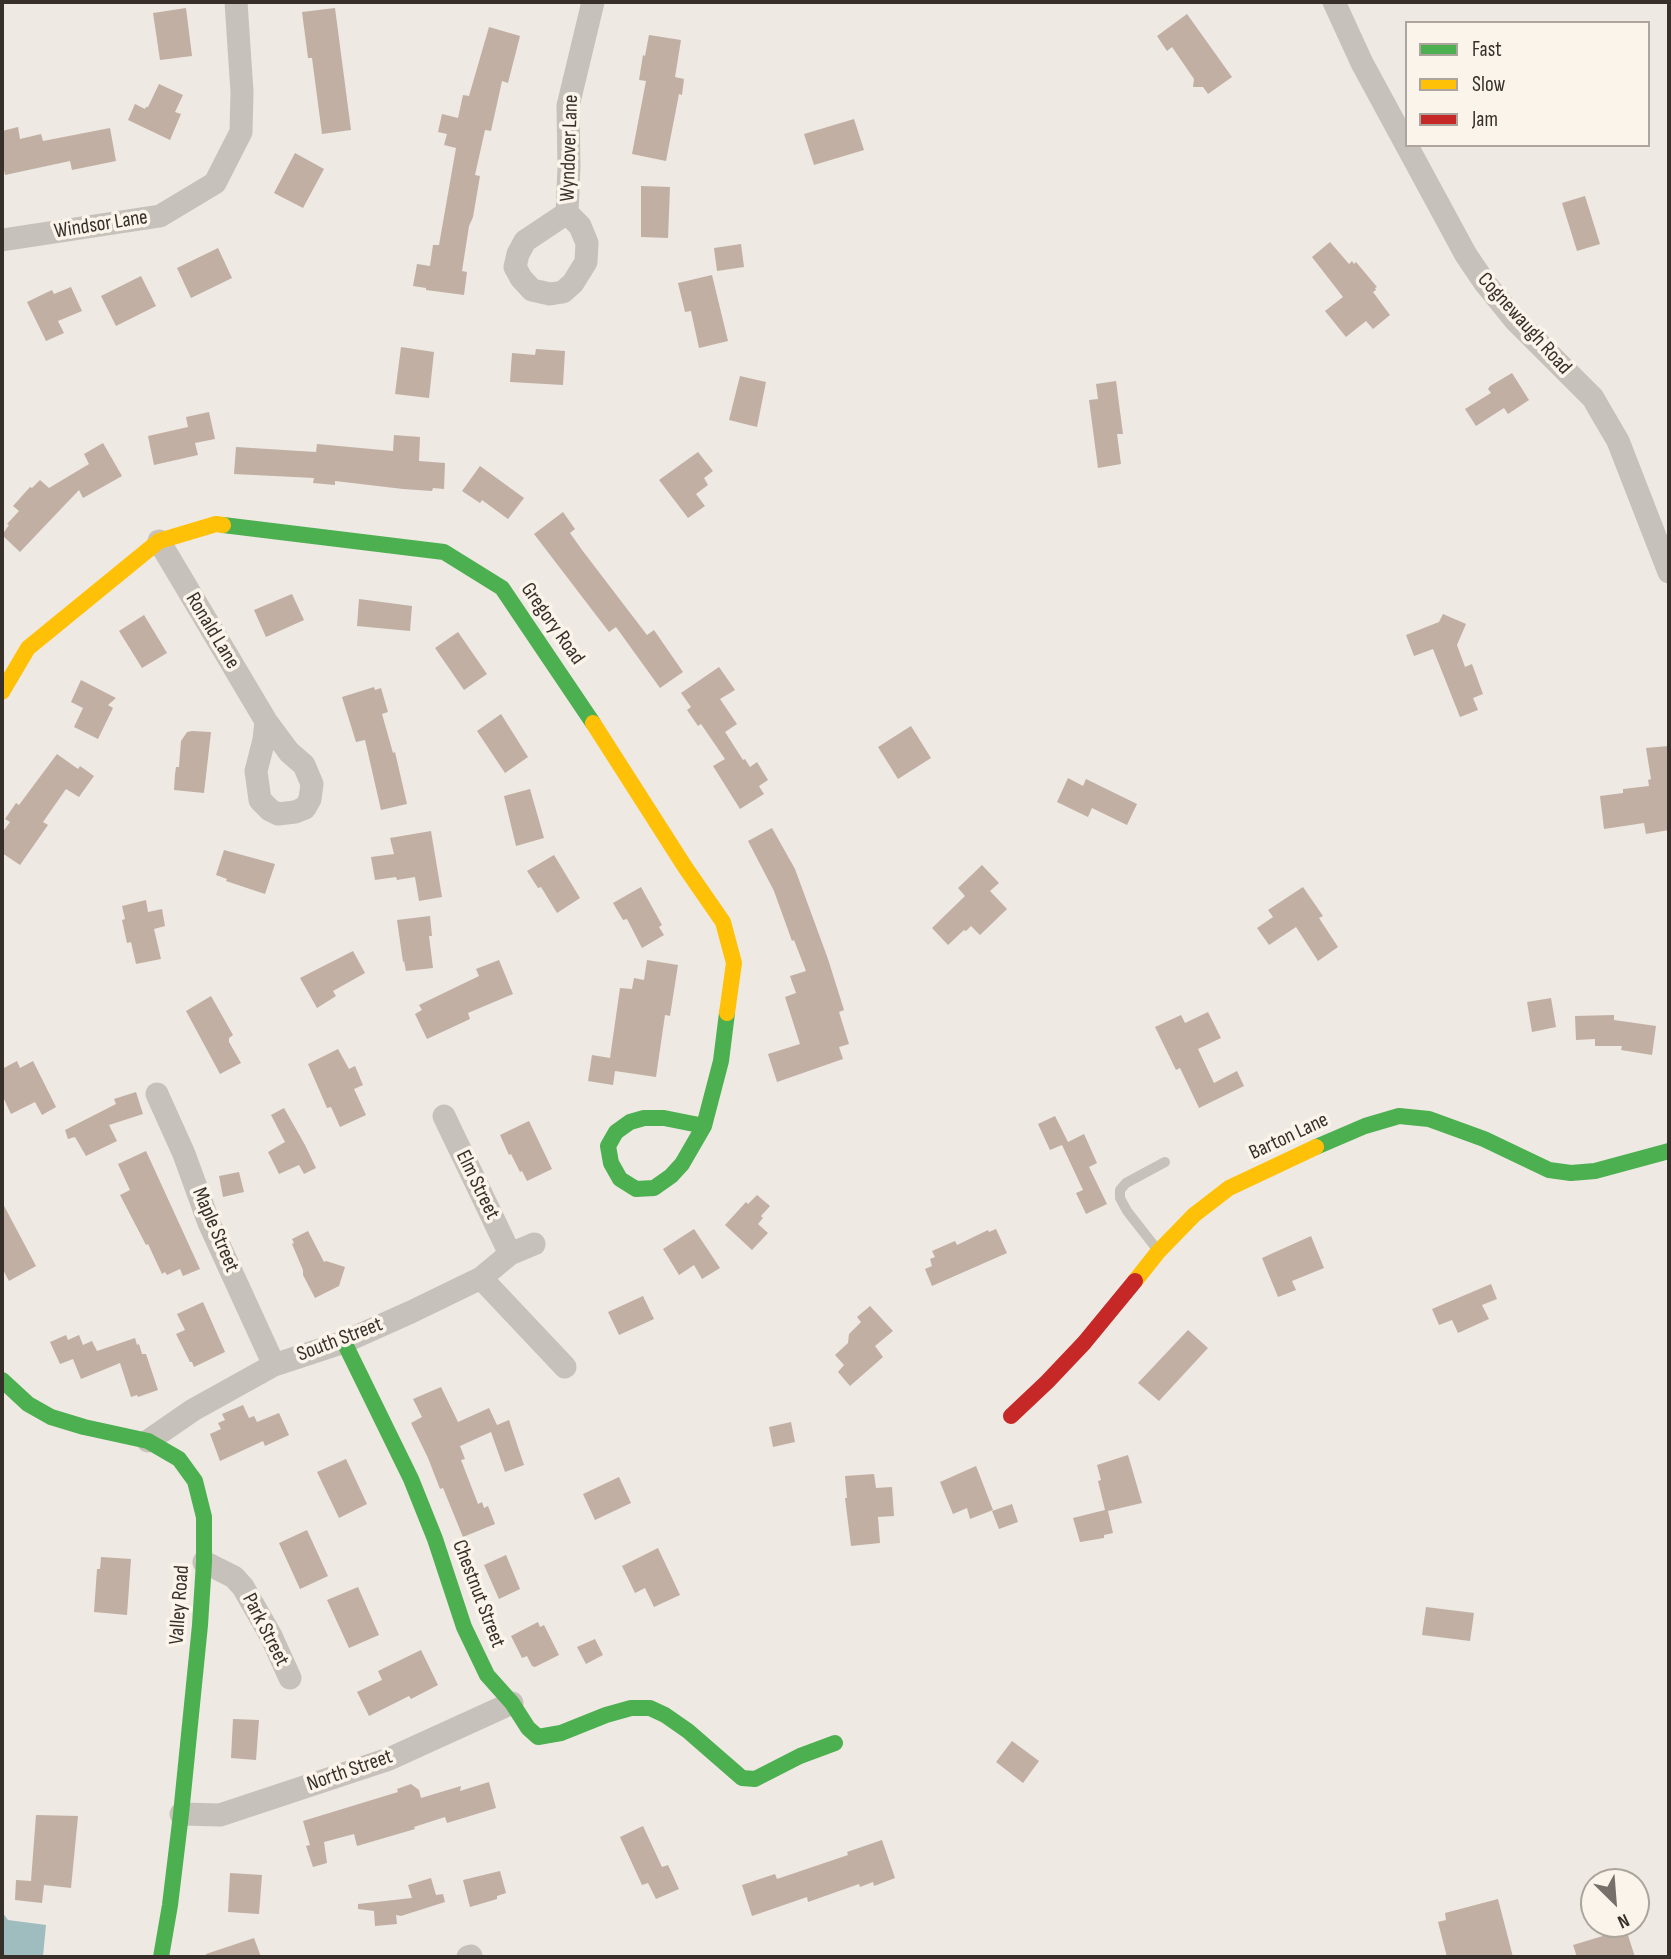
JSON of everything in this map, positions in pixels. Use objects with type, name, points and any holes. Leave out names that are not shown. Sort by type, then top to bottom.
[{"type":"street","name":"Windsor Lane","points":[[2,240],[160,216],[215,183],[240,132],[242,92],[236,2]]},
{"type":"street","name":"Wyndover Lane","points":[[567,214],[568,106],[593,2]]},
{"type":"street","name":"Cognewaugh Road","points":[[1334,2],[1362,63],[1405,142]]},
{"type":"street","name":"Cognewaugh Road","points":[[1408,147],[1466,255],[1485,283],[1515,320],[1593,398],[1618,441],[1669,572]]},
{"type":"street","name":"Gregory Road","points":[[2,692],[28,648],[159,541],[216,524],[444,552],[502,588],[723,922],[734,963],[721,1061],[704,1126],[671,1177],[654,1188],[636,1189],[620,1179],[611,1163],[608,1146],[617,1132],[630,1122],[643,1118],[664,1118],[704,1126]]},
{"type":"street","name":"Ronald Lane","points":[[159,541],[266,721]]},
{"type":"street","name":"Maple Street","points":[[157,1094],[184,1154],[209,1223],[274,1365]]},
{"type":"street","name":"Elm Street","points":[[444,1116],[510,1254]]},
{"type":"street","name":"Barton Lane","points":[[1011,1416],[1084,1343],[1158,1252],[1194,1215],[1229,1188],[1365,1126],[1399,1116],[1429,1119],[1484,1139],[1549,1170],[1571,1173],[1595,1171],[1669,1151]]},
{"type":"street","name":"South Street","points":[[148,1441],[193,1410],[274,1365],[344,1342],[481,1278],[510,1254],[534,1244]]},
{"type":"street","points":[[481,1278],[565,1367]]},
{"type":"street","name":"Chestnut Street","points":[[344,1342],[411,1479],[435,1538],[470,1639],[487,1675],[512,1703],[527,1728],[538,1737],[561,1733],[631,1708],[650,1707],[688,1731],[735,1769],[742,1778],[755,1779],[800,1756],[835,1743]]},
{"type":"street","name":"Valley Road","points":[[2,1380],[29,1404],[51,1416],[84,1427],[148,1441],[179,1459],[195,1481],[204,1517],[200,1625],[181,1814],[161,1957]]},
{"type":"street","name":"Park Street","points":[[204,1562],[234,1577],[243,1587],[271,1636],[290,1678]]},
{"type":"street","name":"North Street","points":[[181,1814],[219,1815],[389,1759],[512,1703]]},
{"type":"lane","points":[[1158,1252],[1127,1211],[1120,1198],[1120,1190],[1165,1163]]},
{"type":"water","points":[[2,1912],[8,1920],[46,1925],[43,1956],[46,1957],[2,1957]]},
{"type":"building","points":[[186,8],[192,56],[160,60],[153,13]]},
{"type":"building","points":[[335,8],[351,130],[322,134],[312,58],[308,58],[302,12]]},
{"type":"building","points":[[1187,14],[1232,77],[1208,94],[1203,87],[1193,87],[1194,79],[1172,47],[1167,51],[1157,36]]},
{"type":"building","points":[[489,27],[520,36],[508,83],[502,81],[491,131],[485,130],[475,175],[480,176],[462,271],[467,272],[464,295],[426,290],[413,286],[417,264],[430,266],[433,245],[439,245],[456,148],[444,145],[447,134],[438,132],[442,114],[458,118],[463,95],[469,96]]},
{"type":"building","points":[[649,35],[681,40],[675,77],[684,79],[666,161],[632,154],[646,81],[639,80]]},
{"type":"building","points":[[159,84],[183,95],[175,112],[181,114],[170,140],[128,120],[135,104],[145,109],[148,107]]},
{"type":"building","points":[[854,119],[864,150],[814,165],[804,134]]},
{"type":"building","points":[[18,127],[20,139],[41,134],[43,141],[110,128],[116,161],[72,170],[70,161],[5,175],[2,131]]},
{"type":"building","points":[[295,153],[324,169],[303,208],[274,193]]},
{"type":"building","points":[[641,186],[670,187],[668,238],[641,237]]},
{"type":"building","points":[[1585,196],[1600,244],[1577,251],[1562,203]]},
{"type":"building","points":[[1330,242],[1349,264],[1356,262],[1377,287],[1373,292],[1390,315],[1373,329],[1366,321],[1346,337],[1325,311],[1343,297],[1312,257]]},
{"type":"building","points":[[741,244],[744,267],[717,271],[714,248]]},
{"type":"building","points":[[218,248],[232,278],[191,298],[177,268]]},
{"type":"building","points":[[712,275],[728,341],[699,348],[691,311],[685,312],[678,283]]},
{"type":"building","points":[[141,276],[156,306],[116,326],[101,296]]},
{"type":"building","points":[[71,287],[82,311],[58,321],[64,333],[46,341],[27,302],[52,290],[54,294]]},
{"type":"building","points":[[401,347],[434,352],[429,398],[395,394]]},
{"type":"building","points":[[536,349],[565,351],[563,385],[510,382],[512,353],[535,355]]},
{"type":"building","points":[[1512,373],[1529,400],[1508,414],[1504,408],[1476,426],[1465,409],[1491,393],[1488,389],[1490,386]]},
{"type":"building","points":[[740,376],[766,382],[757,427],[729,420]]},
{"type":"building","points":[[1116,381],[1123,434],[1117,434],[1121,464],[1098,468],[1089,400],[1098,399],[1096,384]]},
{"type":"building","points":[[209,412],[215,439],[195,443],[198,455],[154,465],[148,436],[188,427],[186,417]]},
{"type":"building","points":[[394,435],[420,437],[419,461],[445,463],[444,489],[403,489],[335,481],[335,485],[313,483],[314,478],[234,474],[236,447],[316,452],[317,444],[393,451]]},
{"type":"building","points":[[103,443],[122,476],[83,498],[79,490],[20,552],[2,535],[9,525],[7,524],[19,511],[13,506],[40,480],[49,488],[89,464],[84,454]]},
{"type":"building","points":[[698,452],[713,471],[704,478],[708,485],[696,494],[705,506],[688,518],[659,480]]},
{"type":"building","points":[[480,466],[524,498],[508,519],[482,500],[480,503],[462,491]]},
{"type":"building","points":[[563,512],[575,529],[570,533],[582,550],[647,635],[654,630],[683,672],[660,688],[616,627],[609,632],[534,534]]},
{"type":"building","points":[[292,594],[304,620],[266,637],[254,610]]},
{"type":"building","points":[[359,599],[412,606],[410,631],[357,626]]},
{"type":"building","points":[[1443,614],[1466,624],[1457,645],[1465,667],[1472,664],[1483,694],[1473,698],[1478,710],[1460,717],[1433,649],[1414,656],[1406,635],[1439,622]]},
{"type":"building","points":[[144,615],[167,653],[142,668],[119,631]]},
{"type":"building","points":[[458,632],[487,674],[464,690],[435,648]]},
{"type":"building","points":[[719,667],[735,690],[720,699],[737,724],[725,732],[743,760],[745,759],[750,767],[757,762],[768,780],[759,786],[764,794],[740,809],[713,766],[725,759],[701,724],[698,726],[687,710],[691,707],[681,693]]},
{"type":"building","points":[[81,680],[116,698],[108,705],[113,708],[98,739],[74,727],[83,708],[71,702]]},
{"type":"building","points":[[374,687],[375,690],[381,688],[388,712],[382,714],[393,753],[395,752],[407,804],[381,810],[365,740],[356,742],[342,697]]},
{"type":"building","points":[[501,714],[528,757],[505,773],[477,731]]},
{"type":"building","points":[[911,726],[931,758],[898,779],[878,747]]},
{"type":"building","points":[[187,732],[211,732],[204,793],[174,790],[181,741]]},
{"type":"building","points":[[1668,746],[1669,830],[1646,834],[1644,823],[1604,829],[1600,796],[1623,793],[1623,789],[1649,786],[1648,780],[1651,779],[1646,748]]},
{"type":"building","points":[[57,754],[78,769],[80,766],[94,776],[79,797],[66,789],[43,822],[48,825],[20,865],[2,853],[2,833],[10,822],[5,819],[16,803],[19,805]]},
{"type":"building","points":[[1068,778],[1083,786],[1086,779],[1137,804],[1127,825],[1092,808],[1088,817],[1057,802]]},
{"type":"building","points":[[530,789],[544,838],[516,846],[504,796]]},
{"type":"building","points":[[772,828],[795,869],[828,959],[844,1010],[839,1012],[849,1044],[839,1047],[843,1059],[777,1082],[768,1054],[800,1044],[785,997],[796,993],[790,976],[806,971],[774,891],[748,841]]},
{"type":"building","points":[[431,831],[442,897],[419,901],[415,877],[375,880],[371,857],[394,854],[390,838]]},
{"type":"building","points":[[224,850],[275,864],[265,894],[216,875]]},
{"type":"building","points":[[554,855],[580,898],[557,913],[527,871]]},
{"type":"building","points":[[982,865],[999,883],[990,891],[1007,909],[980,935],[971,926],[948,945],[932,928],[965,896],[958,888]]},
{"type":"building","points":[[641,887],[662,925],[659,927],[664,935],[642,948],[627,919],[623,920],[613,903]]},
{"type":"building","points":[[1303,887],[1323,916],[1319,918],[1338,947],[1318,961],[1296,927],[1269,945],[1257,928],[1273,917],[1268,910]]},
{"type":"building","points":[[146,900],[148,912],[162,909],[165,926],[154,929],[161,959],[136,964],[131,942],[127,943],[122,906]]},
{"type":"building","points":[[430,916],[432,936],[429,936],[433,968],[406,971],[397,920]]},
{"type":"building","points":[[353,951],[365,973],[333,991],[336,996],[317,1008],[300,978]]},
{"type":"building","points":[[499,960],[513,994],[468,1013],[470,1019],[427,1039],[415,1014],[422,1010],[419,1005],[479,976],[476,969]]},
{"type":"building","points":[[647,960],[678,965],[670,1016],[665,1015],[656,1077],[615,1071],[613,1085],[588,1081],[592,1055],[610,1058],[620,988],[632,989],[634,978],[644,980]]},
{"type":"building","points":[[211,996],[233,1035],[229,1042],[241,1063],[220,1074],[186,1011]]},
{"type":"building","points":[[1551,998],[1556,1027],[1532,1032],[1527,1002]]},
{"type":"building","points":[[1208,1012],[1221,1038],[1198,1049],[1214,1083],[1237,1071],[1244,1086],[1199,1108],[1180,1068],[1176,1070],[1155,1027],[1181,1015],[1185,1023]]},
{"type":"building","points":[[1614,1015],[1614,1020],[1656,1026],[1652,1055],[1621,1050],[1622,1046],[1595,1046],[1595,1039],[1576,1040],[1575,1016]]},
{"type":"building","points":[[338,1049],[349,1069],[355,1066],[363,1085],[354,1089],[366,1115],[340,1127],[331,1107],[327,1108],[308,1064]]},
{"type":"building","points":[[17,1061],[20,1068],[33,1061],[56,1107],[42,1115],[35,1102],[11,1114],[2,1095],[2,1069]]},
{"type":"building","points":[[136,1092],[143,1114],[109,1125],[117,1141],[86,1156],[75,1137],[68,1139],[65,1130],[116,1104],[114,1099]]},
{"type":"building","points":[[284,1108],[316,1168],[304,1174],[299,1165],[279,1174],[268,1152],[285,1142],[271,1115]]},
{"type":"building","points":[[1055,1116],[1068,1142],[1084,1134],[1097,1163],[1089,1167],[1107,1204],[1086,1214],[1076,1193],[1083,1190],[1062,1145],[1050,1150],[1038,1124]]},
{"type":"building","points":[[529,1121],[552,1169],[527,1181],[511,1154],[509,1155],[500,1135]]},
{"type":"building","points":[[146,1151],[200,1269],[183,1276],[180,1269],[167,1275],[165,1272],[162,1274],[120,1195],[130,1190],[118,1164]]},
{"type":"building","points":[[239,1172],[244,1192],[223,1197],[219,1176]]},
{"type":"building","points":[[757,1195],[770,1206],[758,1224],[768,1233],[752,1250],[725,1225],[746,1202],[748,1204]]},
{"type":"building","points":[[2,1202],[36,1266],[9,1281],[2,1268]]},
{"type":"building","points":[[694,1229],[720,1268],[702,1279],[694,1265],[679,1275],[663,1249]]},
{"type":"building","points":[[996,1229],[1007,1253],[932,1286],[925,1269],[932,1266],[930,1259],[935,1257],[932,1251],[955,1241],[957,1245],[988,1230],[989,1232]]},
{"type":"building","points":[[308,1231],[324,1262],[345,1267],[339,1286],[315,1298],[292,1244],[292,1239]]},
{"type":"building","points":[[1311,1236],[1324,1268],[1292,1281],[1296,1290],[1278,1297],[1262,1258]]},
{"type":"building","points":[[1491,1284],[1497,1299],[1482,1305],[1489,1319],[1458,1333],[1452,1320],[1439,1325],[1432,1309]]},
{"type":"building","points":[[643,1296],[654,1319],[619,1335],[608,1312]]},
{"type":"building","points":[[203,1302],[225,1352],[194,1367],[176,1334],[185,1330],[177,1314]]},
{"type":"building","points":[[870,1306],[893,1331],[875,1346],[883,1357],[850,1386],[838,1372],[844,1365],[835,1355],[848,1343],[849,1334],[861,1322],[857,1317]]},
{"type":"building","points":[[1188,1330],[1208,1348],[1159,1401],[1138,1383]]},
{"type":"building","points":[[66,1335],[68,1340],[79,1335],[83,1345],[92,1341],[97,1351],[135,1338],[142,1354],[146,1354],[158,1390],[131,1397],[120,1363],[81,1379],[73,1359],[60,1364],[50,1342]]},
{"type":"building","points":[[441,1387],[458,1422],[489,1408],[497,1425],[509,1420],[524,1465],[505,1472],[491,1432],[460,1446],[465,1459],[461,1460],[478,1504],[482,1502],[484,1508],[488,1506],[495,1524],[463,1537],[443,1488],[440,1489],[411,1423],[422,1417],[413,1399]]},
{"type":"building","points":[[243,1405],[249,1418],[254,1416],[257,1422],[279,1413],[289,1435],[265,1446],[263,1441],[220,1461],[210,1434],[221,1429],[218,1423],[225,1420],[222,1414]]},
{"type":"building","points":[[791,1422],[795,1442],[773,1447],[769,1427]]},
{"type":"building","points":[[1128,1455],[1142,1503],[1108,1511],[1113,1533],[1104,1535],[1104,1538],[1080,1542],[1073,1518],[1105,1510],[1097,1465]]},
{"type":"building","points":[[346,1459],[367,1504],[339,1518],[317,1472]]},
{"type":"building","points":[[976,1466],[993,1510],[970,1519],[967,1508],[953,1514],[940,1482]]},
{"type":"building","points":[[874,1474],[876,1488],[892,1487],[894,1516],[878,1517],[880,1543],[851,1546],[845,1476]]},
{"type":"building","points":[[619,1477],[631,1503],[595,1520],[583,1494]]},
{"type":"building","points":[[1012,1504],[1018,1522],[999,1529],[992,1511]]},
{"type":"building","points":[[307,1530],[328,1576],[300,1589],[279,1543]]},
{"type":"building","points":[[658,1548],[680,1595],[654,1607],[645,1588],[635,1593],[622,1566]]},
{"type":"building","points":[[506,1555],[520,1589],[499,1599],[484,1565]]},
{"type":"building","points":[[101,1557],[131,1559],[127,1615],[94,1612],[97,1569],[100,1569]]},
{"type":"building","points":[[358,1587],[379,1635],[349,1648],[327,1600]]},
{"type":"building","points":[[1426,1607],[1474,1613],[1470,1641],[1422,1635]]},
{"type":"building","points":[[538,1622],[540,1627],[544,1625],[559,1655],[535,1667],[527,1656],[522,1658],[511,1636]]},
{"type":"building","points":[[595,1639],[603,1655],[586,1664],[577,1647]]},
{"type":"building","points":[[421,1650],[438,1685],[369,1716],[357,1692],[382,1680],[378,1671]]},
{"type":"building","points":[[233,1719],[259,1720],[256,1760],[231,1758]]},
{"type":"building","points":[[1012,1741],[1039,1761],[1023,1783],[996,1762]]},
{"type":"building","points":[[489,1782],[496,1808],[447,1823],[445,1817],[357,1846],[354,1834],[324,1842],[327,1863],[313,1867],[306,1846],[310,1845],[303,1821],[398,1792],[397,1789],[411,1784],[419,1790],[421,1798],[461,1786],[460,1791]]},
{"type":"building","points":[[36,1815],[78,1816],[71,1888],[44,1885],[42,1903],[15,1900],[16,1880],[31,1881]]},
{"type":"building","points":[[643,1826],[662,1867],[668,1865],[679,1889],[656,1899],[648,1883],[642,1885],[620,1837]]},
{"type":"building","points":[[882,1840],[895,1878],[874,1886],[873,1882],[860,1887],[859,1884],[808,1902],[807,1897],[752,1916],[742,1885],[775,1874],[777,1879],[848,1855],[847,1852]]},
{"type":"building","points":[[500,1871],[506,1893],[497,1896],[497,1899],[470,1907],[463,1880]]},
{"type":"building","points":[[230,1873],[262,1875],[259,1914],[228,1912]]},
{"type":"building","points":[[431,1878],[436,1895],[443,1894],[445,1902],[401,1916],[396,1915],[397,1924],[375,1926],[374,1911],[358,1909],[358,1904],[412,1898],[408,1885]]},
{"type":"building","points":[[1498,1899],[1513,1957],[1447,1957],[1438,1922],[1446,1920],[1445,1913]]},
{"type":"building","points":[[254,1938],[261,1957],[206,1957],[206,1954]]},
{"type":"building","points":[[1596,1938],[1629,1938],[1635,1957],[1577,1957],[1573,1945]]},
{"type":"traffic: fast","points":[[223,525],[444,552],[502,588],[593,723]]},
{"type":"traffic: fast","points":[[704,1126],[664,1118],[644,1118],[630,1122],[616,1132],[608,1146],[611,1163],[620,1179],[636,1189],[654,1188],[682,1164],[704,1126],[721,1061],[727,1013]]},
{"type":"traffic: fast","points":[[1316,1147],[1365,1126],[1399,1116],[1429,1119],[1484,1139],[1549,1170],[1571,1173],[1595,1171],[1669,1151]]},
{"type":"traffic: fast","points":[[344,1342],[411,1479],[435,1539],[464,1627],[487,1675],[538,1737],[561,1733],[631,1708],[650,1708],[688,1731],[742,1778],[755,1779],[800,1756],[835,1743]]},
{"type":"traffic: fast","points":[[2,1380],[28,1404],[51,1417],[148,1441],[179,1459],[195,1481],[204,1517],[200,1625],[181,1814],[161,1957]]},
{"type":"traffic: slow","points":[[2,692],[28,648],[159,541],[216,524],[223,525]]},
{"type":"traffic: slow","points":[[593,723],[723,922],[734,963],[727,1013]]},
{"type":"traffic: slow","points":[[1135,1281],[1158,1252],[1194,1215],[1229,1188],[1316,1147]]},
{"type":"traffic: jam","points":[[1011,1416],[1084,1343],[1135,1281]]}]
